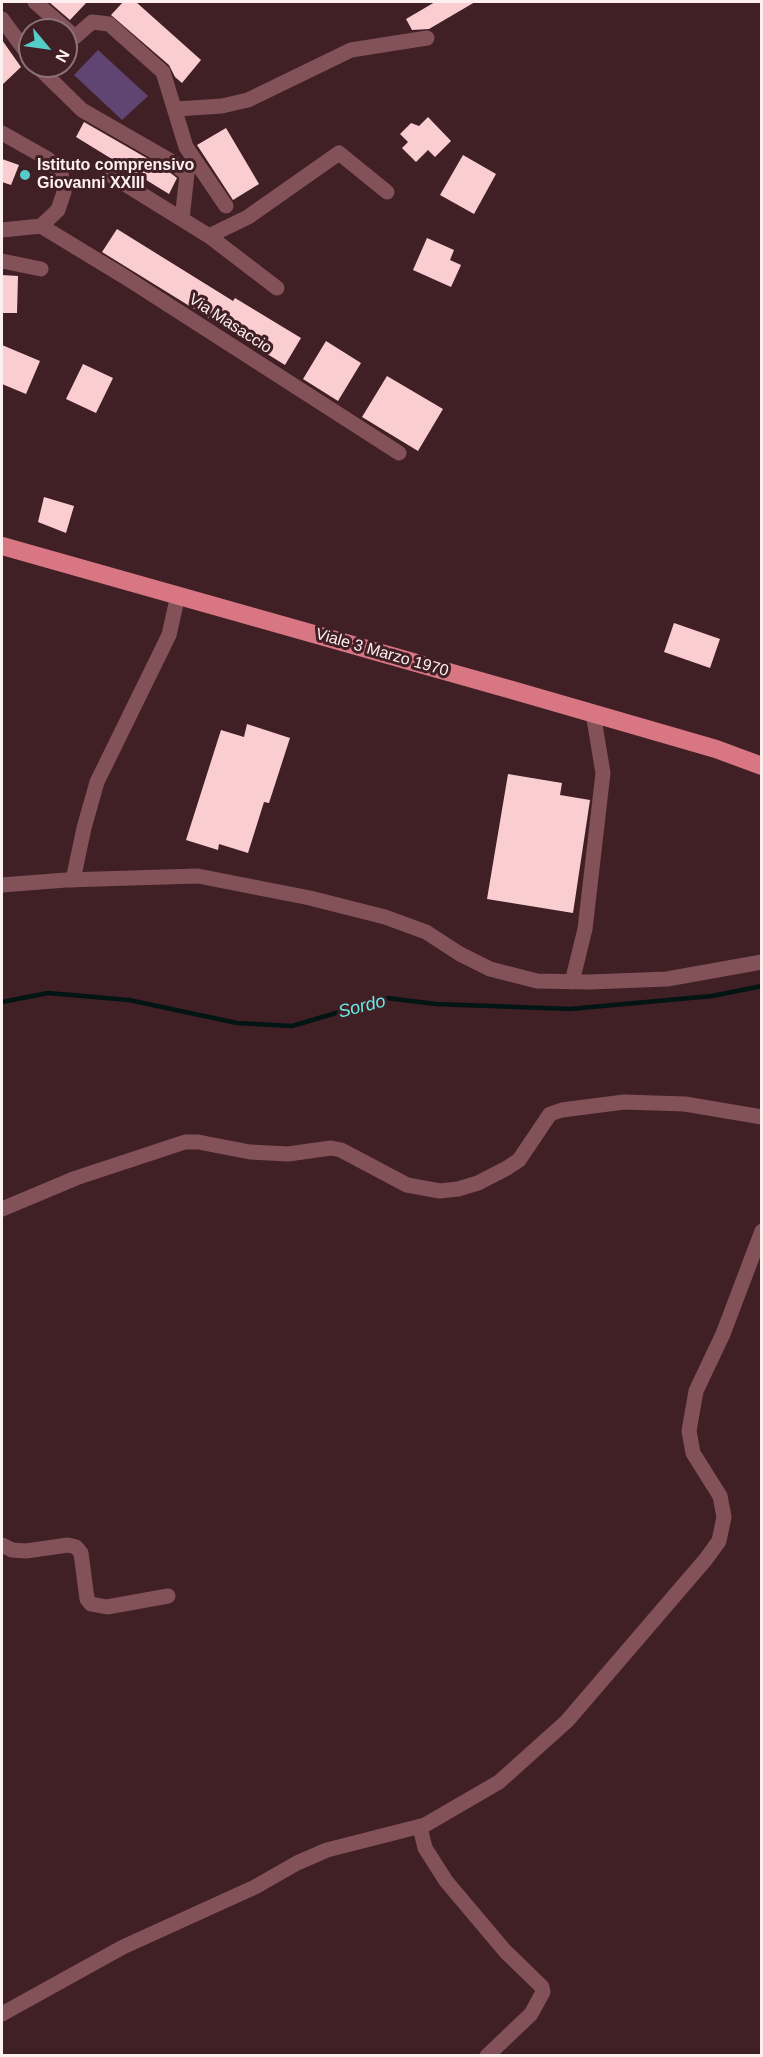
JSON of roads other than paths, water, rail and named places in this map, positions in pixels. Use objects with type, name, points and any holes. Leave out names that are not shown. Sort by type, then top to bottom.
[{"type":"main road","name":"Viale 3 Marzo 1970","points":[[2,546],[593,713],[762,765]]},
{"type":"street","points":[[35,2],[75,37],[92,22],[109,24],[163,72],[186,147],[226,206]]},
{"type":"street","points":[[2,19],[18,41]]},
{"type":"street","points":[[176,109],[222,106],[248,100],[351,50],[427,38]]},
{"type":"street","points":[[49,78],[82,110],[170,159],[186,174],[182,219]]},
{"type":"street","points":[[2,133],[48,159],[61,173],[63,192],[58,210],[41,226],[2,230]]},
{"type":"street","points":[[209,236],[248,217],[339,153],[387,192]]},
{"type":"street","points":[[112,176],[209,236],[277,288]]},
{"type":"street","name":"Via Masaccio","points":[[41,226],[125,277],[399,453]]},
{"type":"street","points":[[2,261],[42,269]]},
{"type":"street","points":[[73,880],[97,782],[169,635],[178,595]]},
{"type":"street","points":[[572,982],[585,929],[603,773],[593,713]]},
{"type":"street","points":[[2,885],[198,876],[310,898],[385,917],[426,932],[460,954],[490,969],[537,981],[667,979],[762,962]]},
{"type":"street","points":[[2,1209],[76,1178],[185,1142],[198,1142],[250,1152],[288,1154],[331,1148],[341,1150],[407,1185],[440,1191],[478,1183],[507,1168],[519,1160],[550,1114],[562,1110],[624,1102],[685,1104],[762,1117]]},
{"type":"street","points":[[2,2014],[123,1947],[255,1887],[297,1863],[327,1850],[425,1825],[499,1782],[567,1721],[706,1559],[719,1540],[724,1517],[720,1496],[693,1453],[688,1431],[696,1391],[723,1334],[762,1231]]},
{"type":"street","points":[[2,1545],[12,1550],[26,1551],[68,1545],[76,1547],[81,1553],[87,1599],[91,1604],[107,1607],[168,1596]]},
{"type":"street","points":[[420,1827],[425,1848],[446,1881],[506,1951],[542,1987],[543,1992],[531,2013],[487,2055]]},
{"type":"waterway","name":"Sordo","points":[[2,1002],[48,993],[129,1000],[237,1023],[292,1026],[387,998],[436,1004],[570,1009],[712,996],[762,986]]},
{"type":"place","name":"Istituto comprensivo Giovanni XXIII","points":[[25,175]]}]
